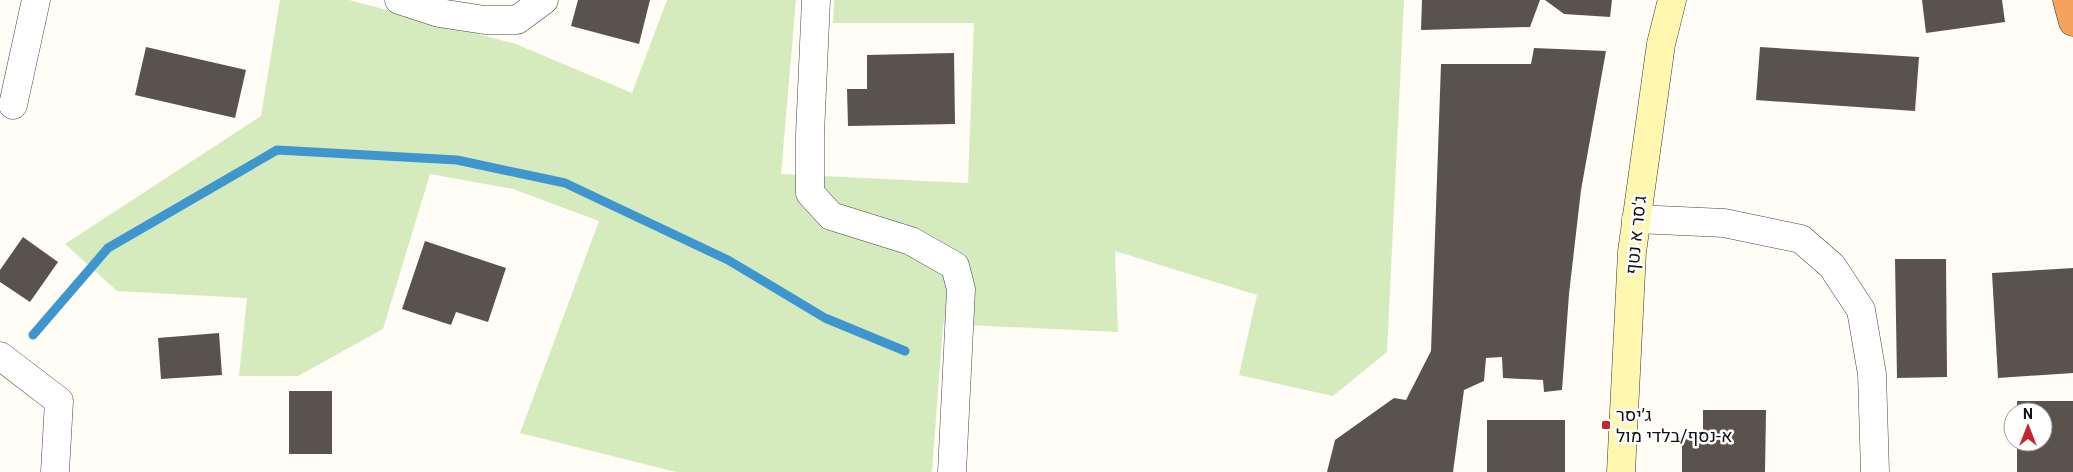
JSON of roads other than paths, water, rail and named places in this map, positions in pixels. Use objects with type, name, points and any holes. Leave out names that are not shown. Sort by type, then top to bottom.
[{"type":"highway","points":[[2067,0],[2073,22]]},
{"type":"street","points":[[13,105],[36,0]]},
{"type":"street","points":[[399,0],[439,13],[485,20],[517,20],[544,0]]},
{"type":"street","points":[[816,0],[810,134],[810,193],[831,216],[911,241],[955,266],[961,289],[952,472]]},
{"type":"street","name":"ג'סר א נטף","points":[[1621,472],[1632,252],[1661,44],[1672,0]]},
{"type":"street","points":[[1636,219],[1724,223],[1801,239],[1832,266],[1861,310],[1872,374],[1875,472]]},
{"type":"street","points":[[0,356],[59,401],[55,472]]},
{"type":"waterway","points":[[33,335],[108,248],[277,150],[457,160],[565,183],[728,260],[825,318],[905,351]]},
{"type":"place","name":"ג׳יסר א-נסף/בלדי מול","points":[[1606,425]]}]
